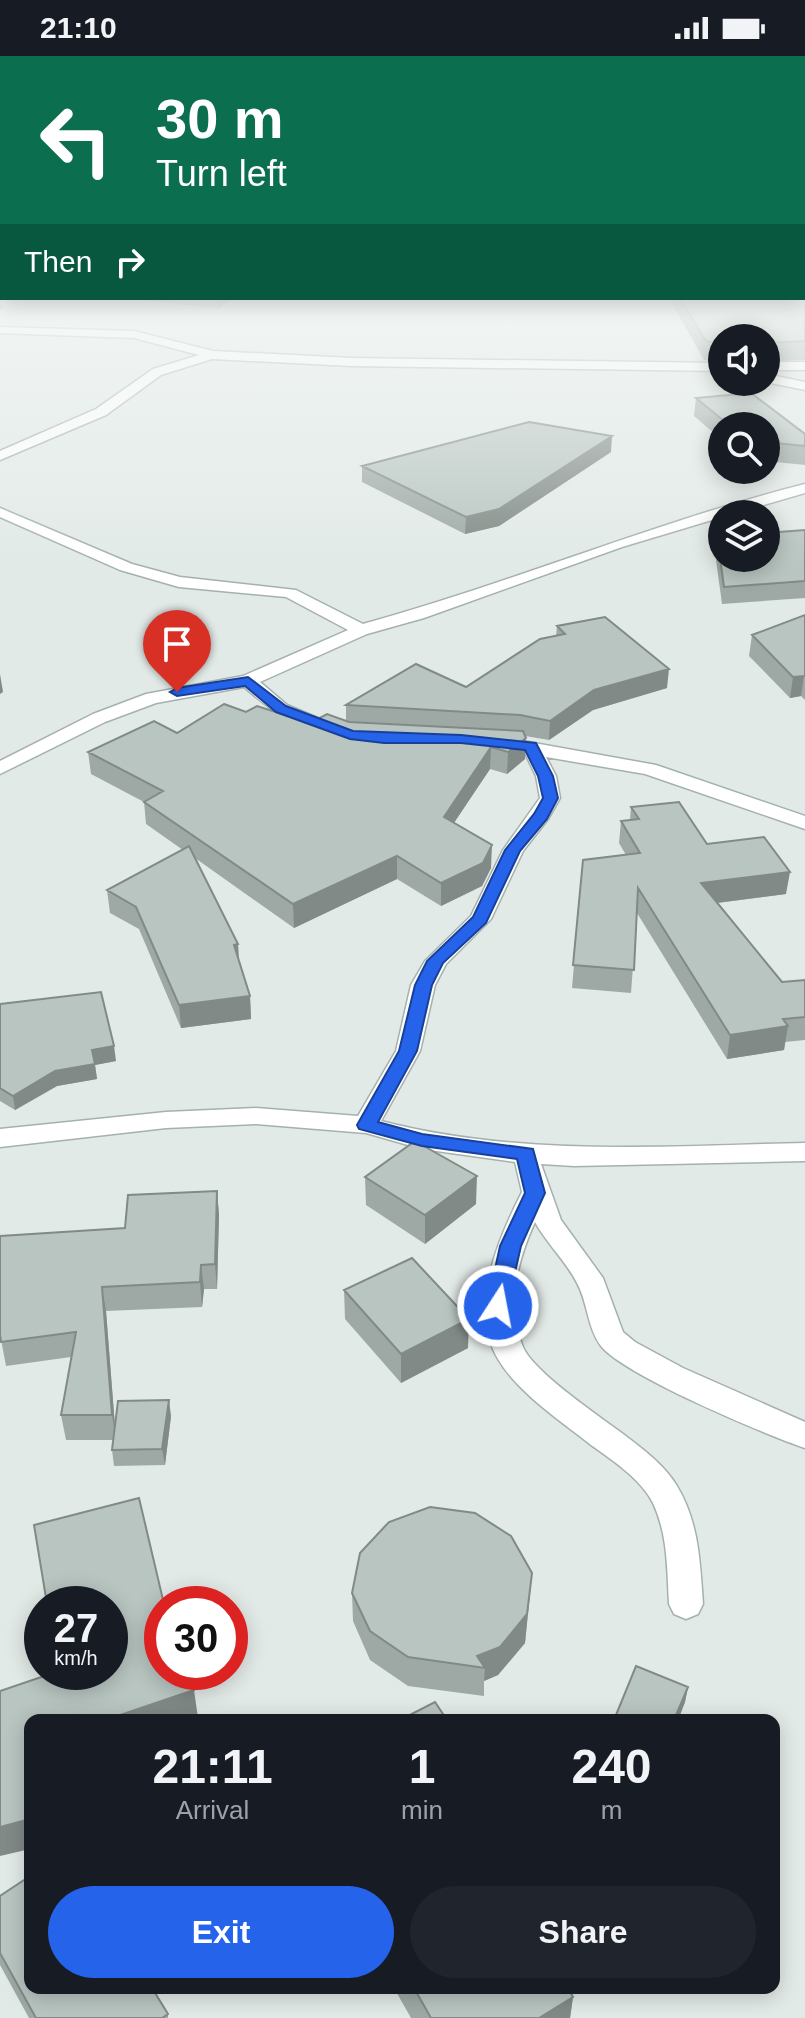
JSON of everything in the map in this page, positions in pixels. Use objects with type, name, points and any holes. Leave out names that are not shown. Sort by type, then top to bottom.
[{"type":"street","points":[[0,456],[101,412],[142,383]]},
{"type":"street","points":[[0,768],[99,718],[152,698],[248,681],[361,630],[418,614],[617,544],[805,488]]},
{"type":"street","points":[[0,512],[126,567],[179,582],[290,593],[361,630]]},
{"type":"street","points":[[248,681],[281,709],[336,731]]},
{"type":"street","points":[[476,740],[531,746],[649,769],[805,823]]},
{"type":"street","points":[[366,1125],[408,1051],[423,985],[436,961],[480,919],[513,850],[541,815],[550,798],[546,776],[531,746]]},
{"type":"street","points":[[0,1138],[166,1120],[256,1116],[366,1125],[422,1140],[526,1154],[574,1157],[805,1152]]},
{"type":"street","points":[[526,1154],[535,1193],[552,1229],[589,1278],[600,1302],[606,1329],[615,1344],[641,1360],[805,1436]]},
{"type":"street","points":[[535,1193],[510,1246],[498,1306],[510,1354],[553,1399],[632,1458],[664,1492],[681,1532],[686,1604]]},
{"type":"building","points":[[755,396],[776,412],[713,412],[696,398]]},
{"type":"building","points":[[780,415],[805,434],[805,446],[780,443]]},
{"type":"building","points":[[529,422],[612,436],[499,509],[466,517],[362,466]]},
{"type":"building","points":[[805,530],[805,581],[724,587],[722,572],[780,572],[780,532]]},
{"type":"building","points":[[805,615],[805,676],[793,677],[752,635]]},
{"type":"building","points":[[605,617],[669,669],[594,690],[550,721],[520,715],[346,705],[416,664],[466,687],[540,639],[565,634],[557,626]]},
{"type":"building","points":[[224,704],[246,712],[257,706],[288,716],[293,713],[316,720],[327,714],[349,722],[523,731],[526,738],[508,752],[491,747],[444,817],[492,845],[483,863],[441,883],[397,856],[293,904],[144,802],[163,791],[88,752],[154,721],[177,733]]},
{"type":"building","points":[[679,802],[707,844],[764,837],[790,872],[701,883],[782,982],[805,980],[805,1017],[783,1019],[788,1026],[730,1035],[638,888],[634,970],[573,965],[583,860],[640,853],[621,821],[639,819],[631,807]]},
{"type":"building","points":[[189,846],[238,944],[234,945],[250,996],[179,1005],[136,907],[107,890]]},
{"type":"building","points":[[101,992],[114,1046],[92,1050],[95,1064],[55,1071],[13,1096],[0,1088],[0,1004]]},
{"type":"building","points":[[415,1141],[477,1176],[425,1215],[365,1177]]},
{"type":"building","points":[[217,1191],[215,1264],[201,1265],[200,1282],[102,1287],[112,1415],[61,1415],[76,1332],[1,1342],[0,1236],[125,1228],[128,1195]]},
{"type":"building","points":[[412,1258],[469,1319],[401,1354],[344,1290]]},
{"type":"building","points":[[169,1400],[162,1449],[112,1450],[118,1401]]},
{"type":"building","points":[[139,1498],[160,1586],[144,1586],[144,1690],[194,1690],[123,1714],[24,1714],[24,1821],[0,1827],[0,1691],[24,1683],[24,1690],[128,1690],[128,1586],[44,1586],[34,1525]]},
{"type":"building","points":[[430,1507],[475,1513],[511,1536],[532,1573],[527,1614],[500,1647],[477,1656],[485,1668],[408,1657],[370,1631],[352,1593],[360,1553],[389,1522]]},
{"type":"building","points":[[636,1666],[688,1687],[677,1714],[616,1714]]},
{"type":"building","points":[[435,1702],[443,1714],[412,1714]]},
{"type":"building","points":[[24,1880],[24,1994],[156,1994],[168,2014],[162,2018],[36,2018],[0,1953],[0,1896]]},
{"type":"building","points":[[417,1994],[571,1994],[573,1997],[539,2018],[431,2018]]},
{"type":"route","points":[[177,692],[248,681],[281,709],[350,735],[384,739],[461,739],[531,746],[546,776],[550,798],[541,815],[513,850],[480,919],[436,961],[423,985],[408,1051],[366,1125],[422,1140],[526,1154],[535,1193],[510,1246],[498,1306]]}]
